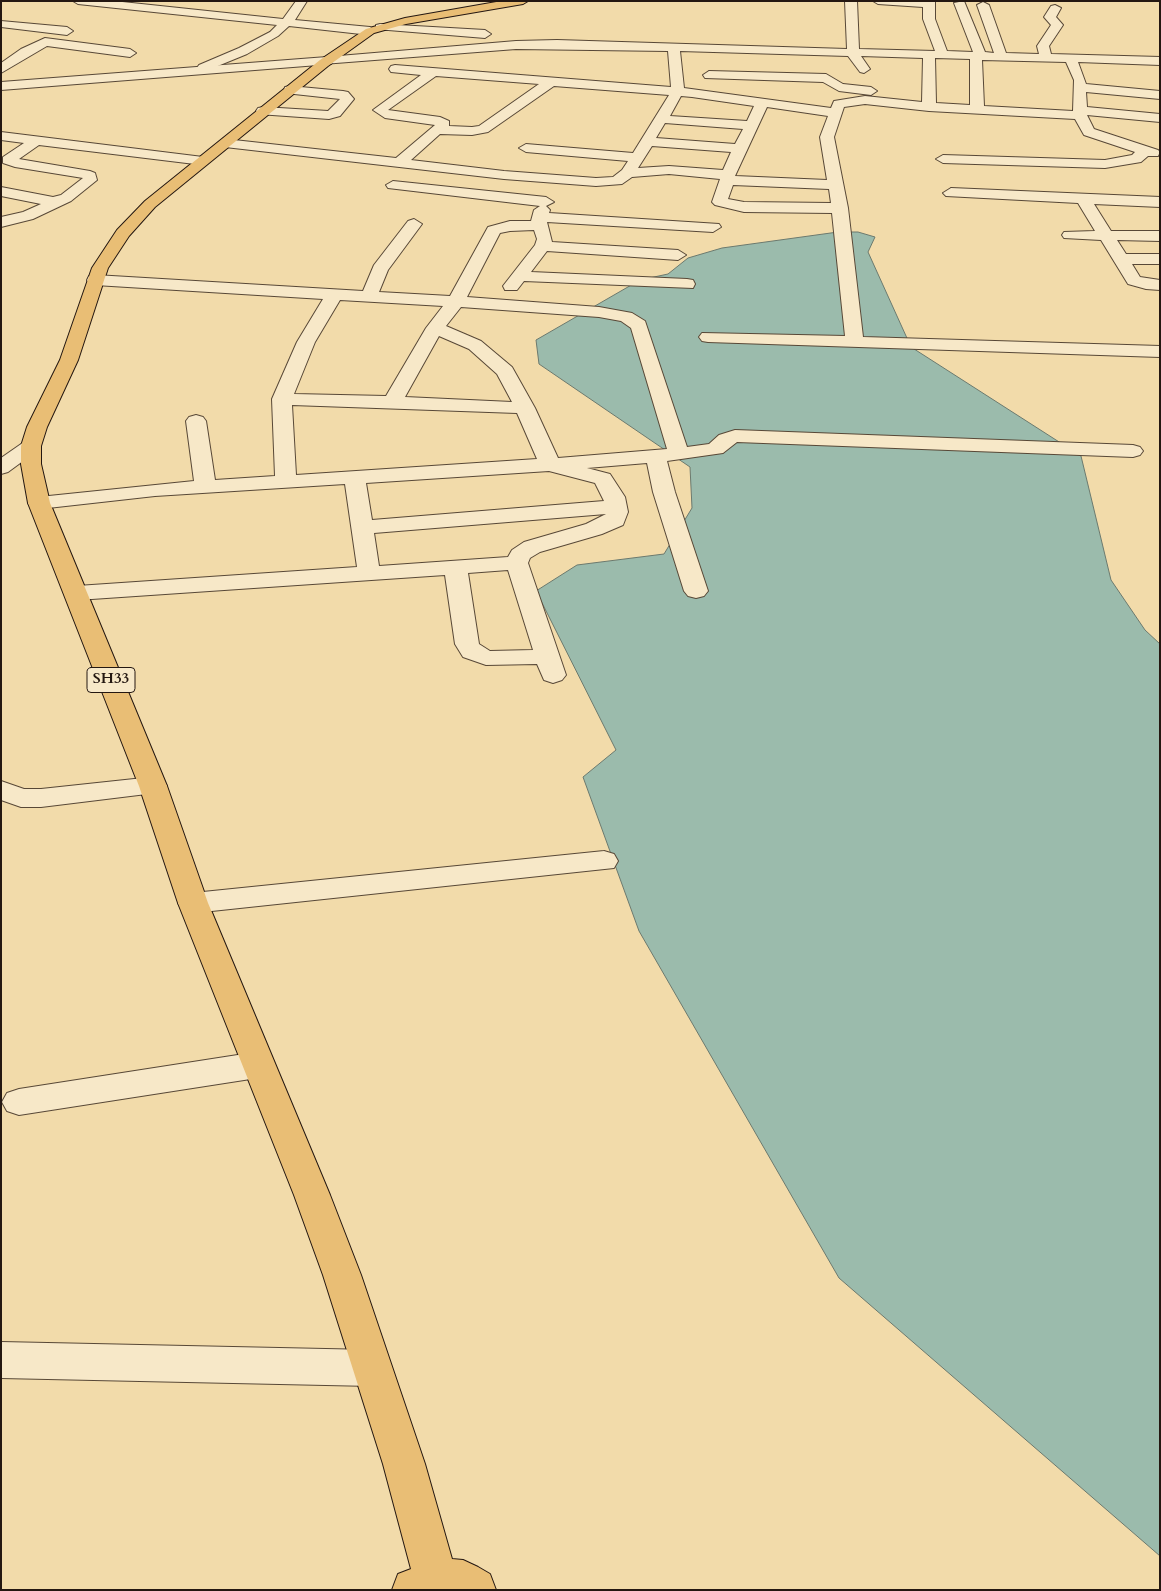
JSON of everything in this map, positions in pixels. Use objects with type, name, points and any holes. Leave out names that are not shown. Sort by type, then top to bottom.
[{"type":"main road","name":"SH33","points":[[441,1587],[404,1464],[315,1204],[257,1065],[193,903],[153,786],[77,593],[39,503],[31,464],[31,446],[37,427],[69,360],[95,280],[110,250],[134,220],[325,62],[375,29],[523,1]]},
{"type":"street","points":[[78,1],[290,19],[375,29],[529,37],[576,45]]},
{"type":"street","points":[[203,68],[255,46],[290,19],[302,1]]},
{"type":"street","points":[[851,1],[853,54],[866,70]]},
{"type":"street","points":[[878,1],[929,2],[929,19],[940,45],[935,56],[929,100]]},
{"type":"street","points":[[960,3],[979,57],[977,109]]},
{"type":"street","points":[[983,6],[1002,58]]},
{"type":"street","points":[[258,7],[264,11],[290,19]]},
{"type":"street","points":[[1046,59],[1043,46],[1057,25],[1050,17],[1055,8]]},
{"type":"street","points":[[1,24],[79,33]]},
{"type":"street","points":[[1,69],[25,52],[45,42],[130,53]]},
{"type":"street","points":[[1,86],[203,68],[325,62],[526,44],[1160,61]]},
{"type":"street","points":[[526,44],[537,63],[553,72],[679,85],[701,94],[836,114]]},
{"type":"street","points":[[225,143],[504,175],[608,182],[624,178],[628,173],[679,85],[674,48]]},
{"type":"street","points":[[701,94],[721,50]]},
{"type":"street","points":[[1072,60],[1080,87],[1080,113],[1093,134],[1144,152],[1160,154]]},
{"type":"street","points":[[325,62],[549,83],[679,85]]},
{"type":"street","points":[[400,162],[444,124],[442,122],[391,115],[380,110],[433,72]]},
{"type":"street","points":[[709,75],[821,78],[830,80],[835,86],[977,109],[1160,118]]},
{"type":"street","points":[[472,131],[483,129],[549,83]]},
{"type":"street","points":[[1080,87],[1160,96]]},
{"type":"street","points":[[264,111],[318,115],[335,112],[344,103],[346,96],[290,90]]},
{"type":"street","points":[[855,342],[840,208],[827,137],[839,104],[854,100],[929,100]]},
{"type":"street","points":[[762,102],[726,178],[720,202],[722,204],[744,207],[840,208]]},
{"type":"street","points":[[303,126],[318,115]]},
{"type":"street","points":[[660,119],[751,125]]},
{"type":"street","points":[[439,130],[500,134]]},
{"type":"street","points":[[2,137],[203,161]]},
{"type":"street","points":[[274,148],[288,137]]},
{"type":"street","points":[[2,222],[28,216],[60,200],[90,180],[90,176],[8,160],[36,141]]},
{"type":"street","points":[[646,141],[740,149]]},
{"type":"street","points":[[504,175],[522,142],[636,158]]},
{"type":"street","points":[[956,212],[942,155],[1105,164],[1136,159],[1144,152]]},
{"type":"street","points":[[628,173],[669,170],[726,178],[835,185]]},
{"type":"street","points":[[499,305],[518,276],[537,256],[543,246],[545,239],[542,215],[558,180]]},
{"type":"street","points":[[393,185],[542,215],[713,228]]},
{"type":"street","points":[[1,191],[48,202],[60,200]]},
{"type":"street","points":[[951,193],[1160,202]]},
{"type":"street","points":[[1083,199],[1134,280],[1146,284],[1160,284]]},
{"type":"street","points":[[393,401],[435,328],[456,302],[494,230],[542,215]]},
{"type":"street","points":[[369,296],[380,269],[414,224]]},
{"type":"street","points":[[1070,235],[1160,236]]},
{"type":"street","points":[[543,246],[678,255]]},
{"type":"street","points":[[1121,259],[1160,259]]},
{"type":"street","points":[[518,276],[688,284]]},
{"type":"street","points":[[95,280],[456,302],[599,312],[626,317],[633,320],[641,331],[679,454]]},
{"type":"street","points":[[286,482],[282,399],[306,342],[334,294]]},
{"type":"street","points":[[435,328],[462,338],[487,354],[505,371],[525,408],[550,464],[567,471],[603,478],[609,487],[616,507],[615,520],[608,524],[532,547],[520,555],[517,563],[550,665],[486,658],[472,652],[467,644],[456,569]]},
{"type":"street","points":[[708,338],[1160,352]]},
{"type":"street","points":[[282,399],[340,402],[393,401],[525,408]]},
{"type":"street","points":[[196,422],[205,487]]},
{"type":"street","points":[[39,503],[109,494],[707,452],[716,449],[726,439],[748,436],[1133,451]]},
{"type":"street","points":[[1,468],[31,446]]},
{"type":"street","points":[[656,456],[664,492],[696,591]]},
{"type":"street","points":[[355,477],[369,574]]},
{"type":"street","points":[[362,526],[616,507]]},
{"type":"street","points":[[77,593],[456,569],[517,563]]},
{"type":"street","points":[[1,790],[21,798],[41,798],[153,786]]},
{"type":"street","points":[[193,903],[604,861]]},
{"type":"street","points":[[19,1102],[257,1065]]},
{"type":"street","points":[[1,1360],[372,1368]]},
{"type":"shaded area","points":[[838,232],[858,232],[875,237],[868,252],[911,347],[1081,456],[1111,580],[1145,630],[1160,644],[1160,1556],[839,1278],[639,931],[583,777],[616,750],[536,591],[577,565],[664,554],[692,508],[690,467],[539,364],[536,340],[640,280],[668,274],[688,258],[722,248]]}]
